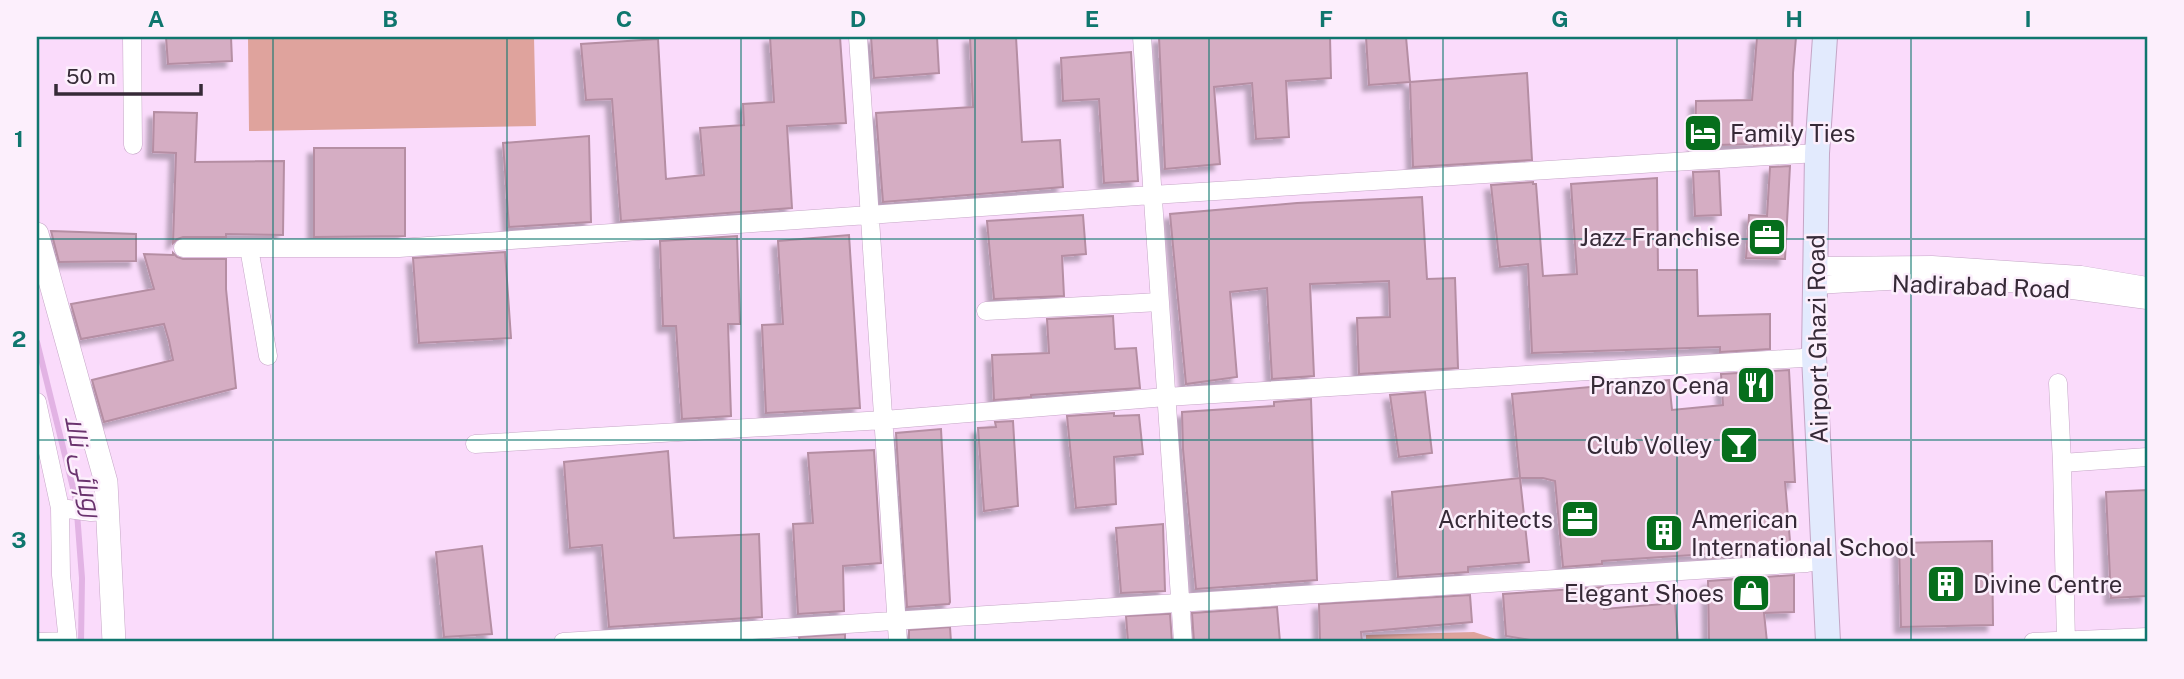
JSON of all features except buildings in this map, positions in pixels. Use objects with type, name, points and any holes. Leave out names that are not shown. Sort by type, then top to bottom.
[{"type":"main road","name":"Airport Ghazi Road","points":[[1825,37],[1817,153],[1814,356],[1828,642]]},
{"type":"street","points":[[132,37],[132,145]]},
{"type":"street","points":[[858,37],[898,642]]},
{"type":"street","points":[[1142,37],[1183,642]]},
{"type":"street","points":[[183,248],[399,248],[1152,195],[1817,153]]},
{"type":"street","points":[[37,234],[106,482],[99,512],[114,642]]},
{"type":"street","points":[[249,248],[268,356]]},
{"type":"street","name":"Nadirabad Road","points":[[1815,275],[1932,265],[2081,275],[2147,286]]},
{"type":"street","name":"Nadirabad Road","points":[[1815,275],[2027,284],[2147,300]]},
{"type":"street","points":[[986,311],[1160,302]]},
{"type":"street","points":[[475,444],[884,420],[1167,397],[1814,356]]},
{"type":"street","points":[[2058,383],[2066,642]]},
{"type":"street","points":[[37,402],[65,509],[61,575],[68,641],[37,642]]},
{"type":"street","points":[[2062,463],[2147,457]]},
{"type":"street","points":[[65,509],[99,512]]},
{"type":"street","points":[[563,642],[897,618],[1181,603],[1824,560]]},
{"type":"street","points":[[2033,642],[2147,637]]},
{"type":"shaded area","points":[[248,37],[534,37],[536,126],[249,131]]},
{"type":"shaded area","points":[[1474,632],[1505,642],[1366,642],[1366,635]]},
{"type":"waterway","name":"روہائی نالا","points":[[37,342],[76,500],[82,578],[81,642]]},
{"type":"place","name":"Family Ties","points":[[1703,133]]},
{"type":"place","name":"Jazz Franchise","points":[[1767,237]]},
{"type":"place","name":"Pranzo Cena","points":[[1756,385]]},
{"type":"place","name":"Club Volley","points":[[1739,445]]},
{"type":"place","name":"Acrhitects","points":[[1580,519]]},
{"type":"place","name":"American International School","points":[[1664,533]]},
{"type":"place","name":"Divine Centre","points":[[1946,584]]},
{"type":"place","name":"Elegant Shoes","points":[[1751,593]]}]
